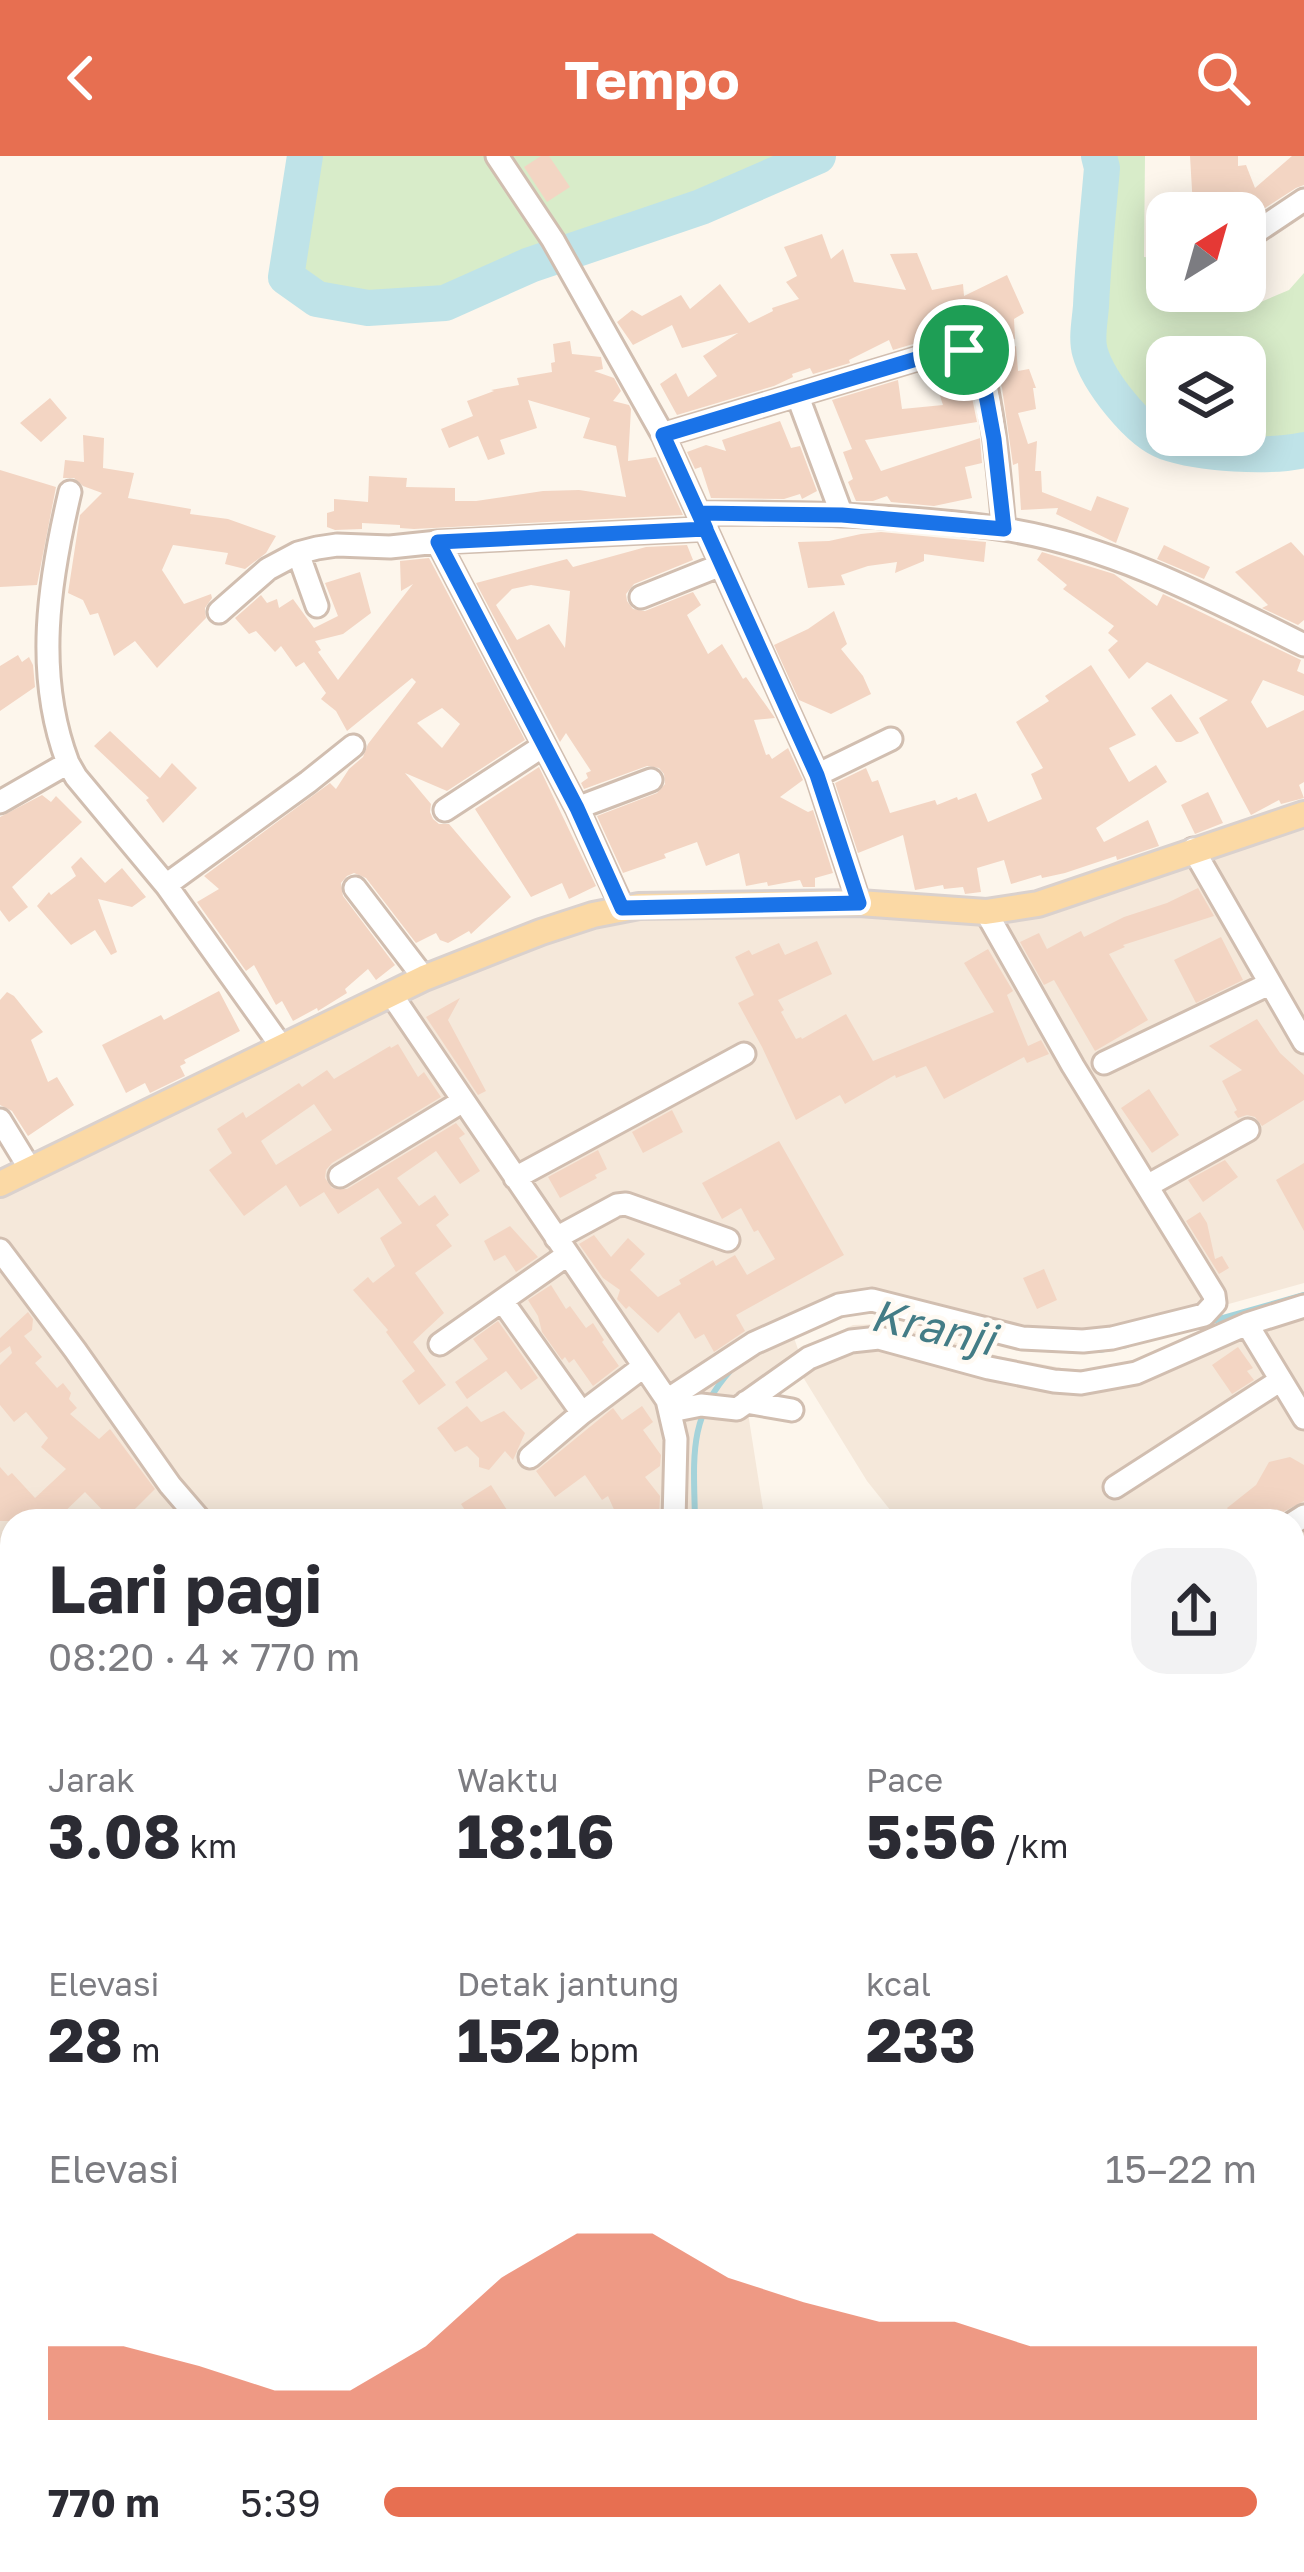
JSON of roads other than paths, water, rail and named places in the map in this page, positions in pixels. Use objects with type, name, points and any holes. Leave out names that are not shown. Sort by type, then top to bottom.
[{"type":"main road","points":[[0,1184],[424,978],[542,932],[622,908],[859,903],[986,911],[1038,904],[1304,814]]},
{"type":"street","points":[[497,156],[553,241],[663,435],[817,775],[859,903]]},
{"type":"street","points":[[1266,225],[1304,200]]},
{"type":"street","points":[[663,435],[953,348],[964,350],[981,368],[1004,529]]},
{"type":"street","points":[[798,397],[842,515]]},
{"type":"street","points":[[70,492],[56,552],[47,635],[50,698],[68,763],[166,885],[281,1046]]},
{"type":"street","points":[[219,613],[268,569],[298,553],[337,545],[390,547],[702,521],[842,515],[1004,529],[1104,556],[1156,574],[1302,641]]},
{"type":"street","points":[[438,542],[577,808],[622,908]]},
{"type":"street","points":[[298,553],[317,606]]},
{"type":"street","points":[[641,597],[722,565]]},
{"type":"street","points":[[817,775],[891,739]]},
{"type":"street","points":[[166,885],[353,746]]},
{"type":"street","points":[[446,810],[543,746]]},
{"type":"street","points":[[0,802],[68,763]]},
{"type":"street","points":[[577,808],[651,780]]},
{"type":"street","points":[[1193,849],[1304,1042]]},
{"type":"street","points":[[355,888],[424,978]]},
{"type":"street","points":[[669,1406],[754,1343],[839,1305],[872,1300],[1022,1338],[1083,1342],[1204,1315],[1215,1303],[986,911]]},
{"type":"street","points":[[1104,1063],[1269,984]]},
{"type":"street","points":[[392,994],[669,1406],[676,1439],[674,1509]]},
{"type":"street","points":[[515,1178],[744,1054]]},
{"type":"street","points":[[340,1176],[464,1101]]},
{"type":"street","points":[[0,1120],[30,1169]]},
{"type":"street","points":[[1147,1186],[1248,1130]]},
{"type":"street","points":[[440,1345],[503,1301],[617,1205],[626,1204],[728,1240]]},
{"type":"street","points":[[0,1250],[191,1509]]},
{"type":"street","points":[[503,1301],[582,1413]]},
{"type":"street","points":[[742,1406],[809,1358],[851,1341],[879,1338],[989,1368],[1081,1383],[1136,1373],[1247,1324],[1304,1306]]},
{"type":"street","points":[[1247,1324],[1304,1418]]},
{"type":"street","points":[[530,1457],[643,1367]]},
{"type":"street","points":[[1115,1487],[1281,1380]]},
{"type":"street","points":[[669,1406],[792,1410]]},
{"type":"waterway","points":[[305,156],[286,277],[317,299],[368,308],[445,303],[530,265],[701,207],[818,156]]},
{"type":"waterway","points":[[1099,156],[1102,168],[1088,341],[1094,364],[1110,391],[1143,428],[1166,442],[1235,454],[1304,450]]},
{"type":"waterway","name":"Kranji","points":[[1209,1322],[1304,1295]]},
{"type":"waterway","name":"Kranji","points":[[1099,1350],[1127,1345]]},
{"type":"waterway","name":"Kranji","points":[[1045,1349],[1086,1351]]},
{"type":"waterway","name":"Kranji","points":[[695,1509],[694,1459],[700,1423],[731,1370]]}]
